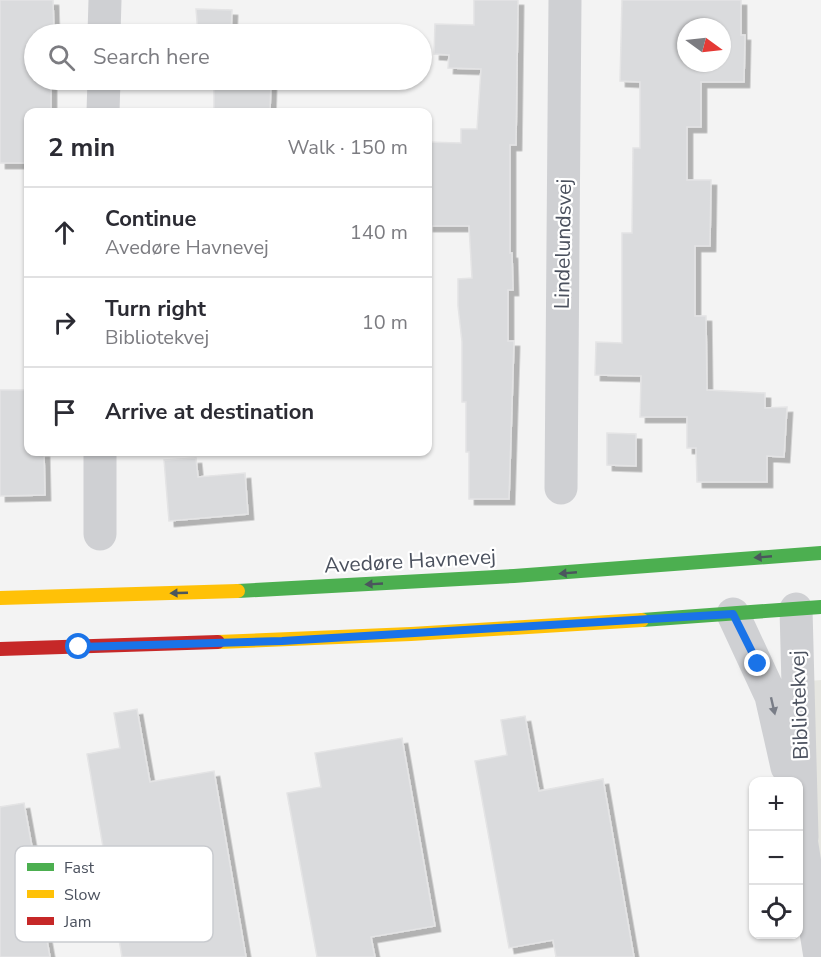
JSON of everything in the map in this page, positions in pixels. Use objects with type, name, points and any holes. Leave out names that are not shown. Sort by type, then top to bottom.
[{"type":"street","points":[[104,24],[105,0]]},
{"type":"street","name":"Lindelundsvej","points":[[561,488],[565,0]]},
{"type":"street","points":[[104,90],[104,108]]},
{"type":"street","points":[[100,456],[100,534]]},
{"type":"street","name":"Avedøre Havnevej","points":[[0,598],[294,588],[546,575],[821,552]]},
{"type":"street","points":[[0,649],[282,641],[808,608]]},
{"type":"street","name":"Bibliotekvej","points":[[802,777],[808,608]]},
{"type":"street","name":"Bibliotekvej","points":[[733,614],[771,696],[789,777]]},
{"type":"street","name":"Bibliotekvej","points":[[800,831],[820,957]]},
{"type":"shaded area","points":[[821,680],[821,872],[796,682]]},
{"type":"building","points":[[0,0],[53,0],[54,24],[24,24],[24,90],[51,90],[51,108],[24,108],[24,163],[0,163]]},
{"type":"building","points":[[474,0],[518,0],[516,145],[510,145],[510,253],[512,253],[513,290],[508,290],[508,341],[514,341],[509,499],[469,499],[469,452],[466,452],[466,402],[462,402],[462,342],[458,279],[472,278],[469,226],[432,226],[432,142],[461,143],[461,129],[477,129],[481,69],[448,68],[449,55],[434,54],[435,24],[474,25]]},
{"type":"building","points":[[622,0],[741,0],[741,35],[745,35],[744,82],[701,82],[701,127],[687,127],[687,180],[711,180],[710,246],[695,246],[695,316],[706,316],[707,390],[765,393],[765,408],[787,407],[784,457],[767,456],[767,482],[697,482],[696,448],[687,448],[687,417],[640,417],[641,376],[595,375],[596,342],[622,343],[622,233],[632,233],[633,148],[640,148],[640,82],[620,81]]},
{"type":"building","points":[[196,9],[232,10],[231,24],[197,24]]},
{"type":"building","points":[[214,90],[271,90],[270,108],[214,108]]},
{"type":"building","points":[[0,390],[24,390],[24,456],[44,456],[45,495],[0,496]]},
{"type":"building","points":[[607,433],[636,434],[636,466],[607,465]]},
{"type":"building","points":[[196,458],[198,477],[245,473],[248,514],[169,521],[164,460]]},
{"type":"building","points":[[137,709],[150,782],[214,771],[246,957],[122,957],[119,942],[213,942],[213,846],[103,846],[87,754],[120,748],[114,713]]},
{"type":"building","points":[[525,716],[539,791],[603,779],[634,957],[556,957],[553,940],[509,948],[475,761],[507,755],[501,720]]},
{"type":"building","points":[[402,738],[435,926],[371,937],[375,957],[317,957],[287,793],[321,787],[315,753]]},
{"type":"building","points":[[24,803],[32,846],[15,846],[15,942],[47,942],[50,957],[0,957],[0,807]]},
{"type":"traffic: fast","points":[[238,591],[514,576],[821,553]]},
{"type":"traffic: fast","points":[[642,620],[821,607]]},
{"type":"traffic: slow","points":[[0,598],[238,591]]},
{"type":"traffic: slow","points":[[218,642],[411,634],[642,620]]},
{"type":"traffic: jam","points":[[0,649],[218,642]]},
{"type":"route","points":[[79,647],[282,641],[733,614],[758,664]]}]
